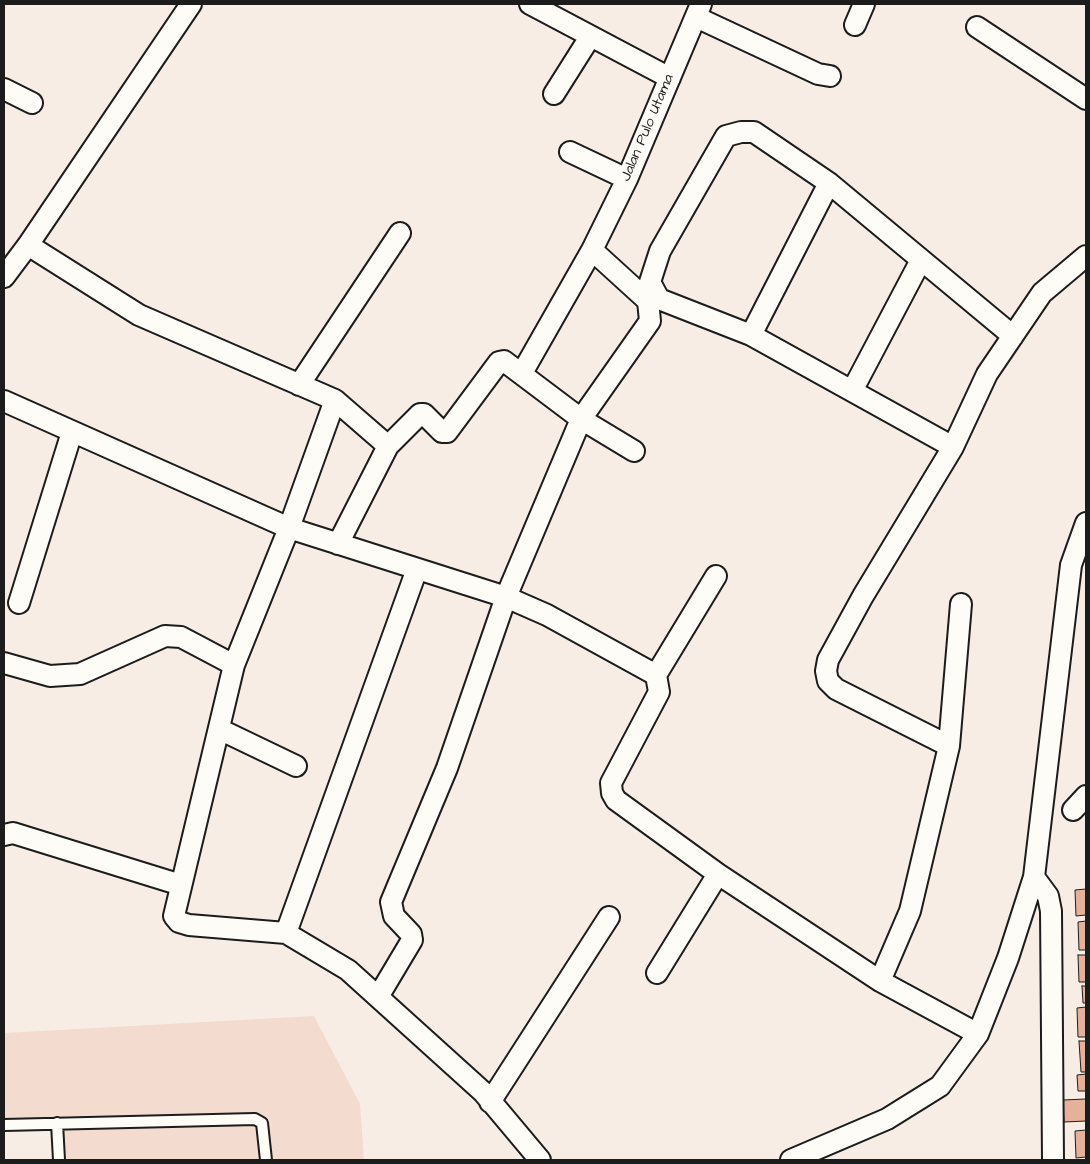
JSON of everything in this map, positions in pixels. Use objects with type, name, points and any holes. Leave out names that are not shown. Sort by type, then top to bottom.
[{"type":"street","points":[[4,277],[28,245],[190,4]]},
{"type":"street","points":[[530,4],[670,78]]},
{"type":"street","points":[[855,25],[864,4]]},
{"type":"street","points":[[698,10],[818,74],[830,76]]},
{"type":"street","name":"Jalan Pulo Utama","points":[[522,373],[592,250],[627,179],[698,10]]},
{"type":"street","points":[[977,26],[1086,98]]},
{"type":"street","points":[[554,94],[590,37]]},
{"type":"street","points":[[4,89],[32,104]]},
{"type":"street","points":[[953,447],[751,335],[659,298],[650,282],[660,251],[726,136],[741,132],[754,132],[829,183],[1013,336]]},
{"type":"street","points":[[570,152],[627,179]]},
{"type":"street","points":[[751,335],[829,183]]},
{"type":"street","points":[[300,385],[400,233]]},
{"type":"street","points":[[28,245],[139,315],[334,400],[388,446]]},
{"type":"street","points":[[378,997],[412,940],[411,934],[394,916],[392,902],[447,768],[506,597],[581,419],[650,321],[648,300],[592,250]]},
{"type":"street","points":[[949,746],[836,689],[828,681],[826,671],[828,660],[863,596],[953,447],[987,374],[1042,293],[1086,256]]},
{"type":"street","points":[[852,391],[921,260]]},
{"type":"street","points":[[338,544],[388,446],[420,414],[424,414],[442,432],[447,432],[499,362],[504,361],[581,419],[634,451]]},
{"type":"street","points":[[334,400],[289,528],[234,665],[174,916],[179,922],[286,933],[348,970],[483,1092],[540,1160]]},
{"type":"street","points":[[4,401],[289,528],[506,597],[547,616],[656,675]]},
{"type":"street","points":[[19,603],[72,432]]},
{"type":"street","points":[[791,1160],[887,1119],[940,1086],[978,1034],[1008,958],[1034,876],[1078,560],[1086,523]]},
{"type":"street","points":[[286,933],[417,569]]},
{"type":"street","points":[[716,576],[656,675],[659,692],[612,783],[612,793],[616,800],[718,874],[880,981],[978,1034]]},
{"type":"street","points":[[880,981],[910,911],[949,746],[961,604]]},
{"type":"street","points":[[4,663],[50,676],[80,674],[165,636],[181,637],[234,665]]},
{"type":"street","points":[[219,729],[296,766]]},
{"type":"street","points":[[4,835],[13,833],[182,884]]},
{"type":"street","points":[[658,973],[718,874]]},
{"type":"street","points":[[1034,876],[1048,896],[1051,911],[1053,1160]]},
{"type":"street","points":[[490,1102],[609,917]]},
{"type":"lane","points":[[4,1125],[255,1119],[262,1123],[266,1160]]},
{"type":"lane","points":[[57,1124],[59,1160]]},
{"type":"shaded area","points":[[314,1016],[360,1104],[364,1160],[59,1160],[57,1124],[4,1125],[4,1033]]},
{"type":"building","points":[[1086,889],[1086,915],[1076,916],[1075,890]]},
{"type":"building","points":[[1086,921],[1086,950],[1079,950],[1078,922]]},
{"type":"building","points":[[1078,955],[1086,955],[1086,982],[1079,982]]},
{"type":"building","points":[[1082,986],[1086,986],[1086,1003],[1083,1003]]},
{"type":"building","points":[[1086,1007],[1086,1037],[1078,1037],[1077,1008]]},
{"type":"building","points":[[1079,1041],[1086,1041],[1086,1072],[1081,1072]]},
{"type":"building","points":[[1086,1074],[1086,1091],[1078,1091],[1077,1075]]},
{"type":"building","points":[[1086,1099],[1086,1121],[1064,1122],[1063,1100]]},
{"type":"building","points":[[1086,1130],[1086,1157],[1076,1158],[1075,1131]]}]
